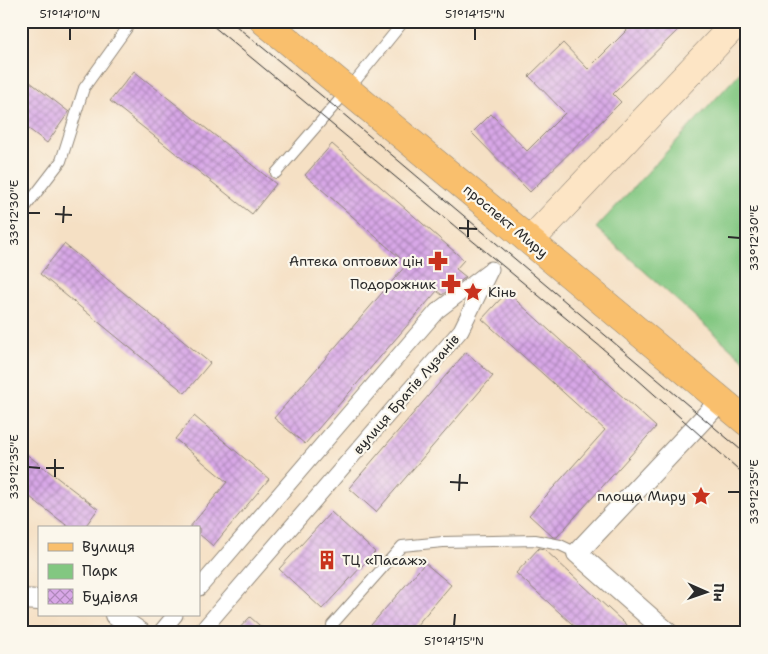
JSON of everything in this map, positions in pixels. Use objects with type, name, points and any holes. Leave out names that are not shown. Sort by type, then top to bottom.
[{"type":"main road","name":"проспект Миру","points":[[264,21],[747,422]]},
{"type":"main road","points":[[530,241],[738,21]]},
{"type":"street","name":"вулиця Братів Лузанів","points":[[200,587],[437,311],[491,269],[461,330],[200,633]]},
{"type":"street","points":[[668,633],[577,554],[721,400]]},
{"type":"street","points":[[21,599],[38,600]]},
{"type":"street","points":[[116,616],[141,633]]},
{"type":"street","points":[[160,633],[174,616]]},
{"type":"lane","points":[[21,212],[61,161],[84,88],[132,21]]},
{"type":"lane","points":[[276,173],[348,90],[404,21]]},
{"type":"lane","points":[[332,625],[402,546],[443,542],[535,540],[560,545],[577,554]]},
{"type":"green space","points":[[747,65],[747,363],[596,228]]},
{"type":"building","points":[[636,21],[687,21],[613,94],[621,102],[530,192],[472,133],[491,114],[527,151],[565,113],[529,76],[563,43],[588,69]]},
{"type":"building","points":[[134,71],[276,184],[252,214],[110,101]]},
{"type":"building","points":[[21,75],[69,112],[47,143],[21,123]]},
{"type":"building","points":[[332,144],[464,260],[456,269],[466,277],[442,295],[437,291],[305,444],[274,418],[407,264],[305,175]]},
{"type":"building","points":[[64,244],[210,363],[185,393],[40,274]]},
{"type":"building","points":[[507,292],[656,427],[557,537],[553,537],[529,515],[605,430],[482,319]]},
{"type":"building","points":[[466,352],[493,376],[376,512],[349,488]]},
{"type":"building","points":[[194,416],[269,479],[213,546],[200,535],[200,526],[191,526],[227,482],[175,439]]},
{"type":"building","points":[[21,450],[98,509],[85,526],[67,526],[21,490]]},
{"type":"building","name":"ТЦ «Пасаж»","points":[[331,512],[375,552],[322,609],[279,569]]},
{"type":"building","points":[[539,548],[544,549],[635,633],[582,633],[516,573]]},
{"type":"building","points":[[425,563],[451,585],[410,633],[364,633]]},
{"type":"building","points":[[250,617],[268,633],[235,633]]},
{"type":"tram line","points":[[207,21],[608,353],[747,477]]},
{"type":"tram line","points":[[230,21],[322,96],[747,455]]},
{"type":"place","name":"Аптека оптових цін","points":[[438,261]]},
{"type":"place","name":"Подорожник","points":[[451,284]]},
{"type":"place","name":"Кінь","points":[[473,292]]},
{"type":"place","name":"площа Миру","points":[[701,496]]},
{"type":"place","name":"ТЦ «Пасаж»","points":[[327,560]]}]
